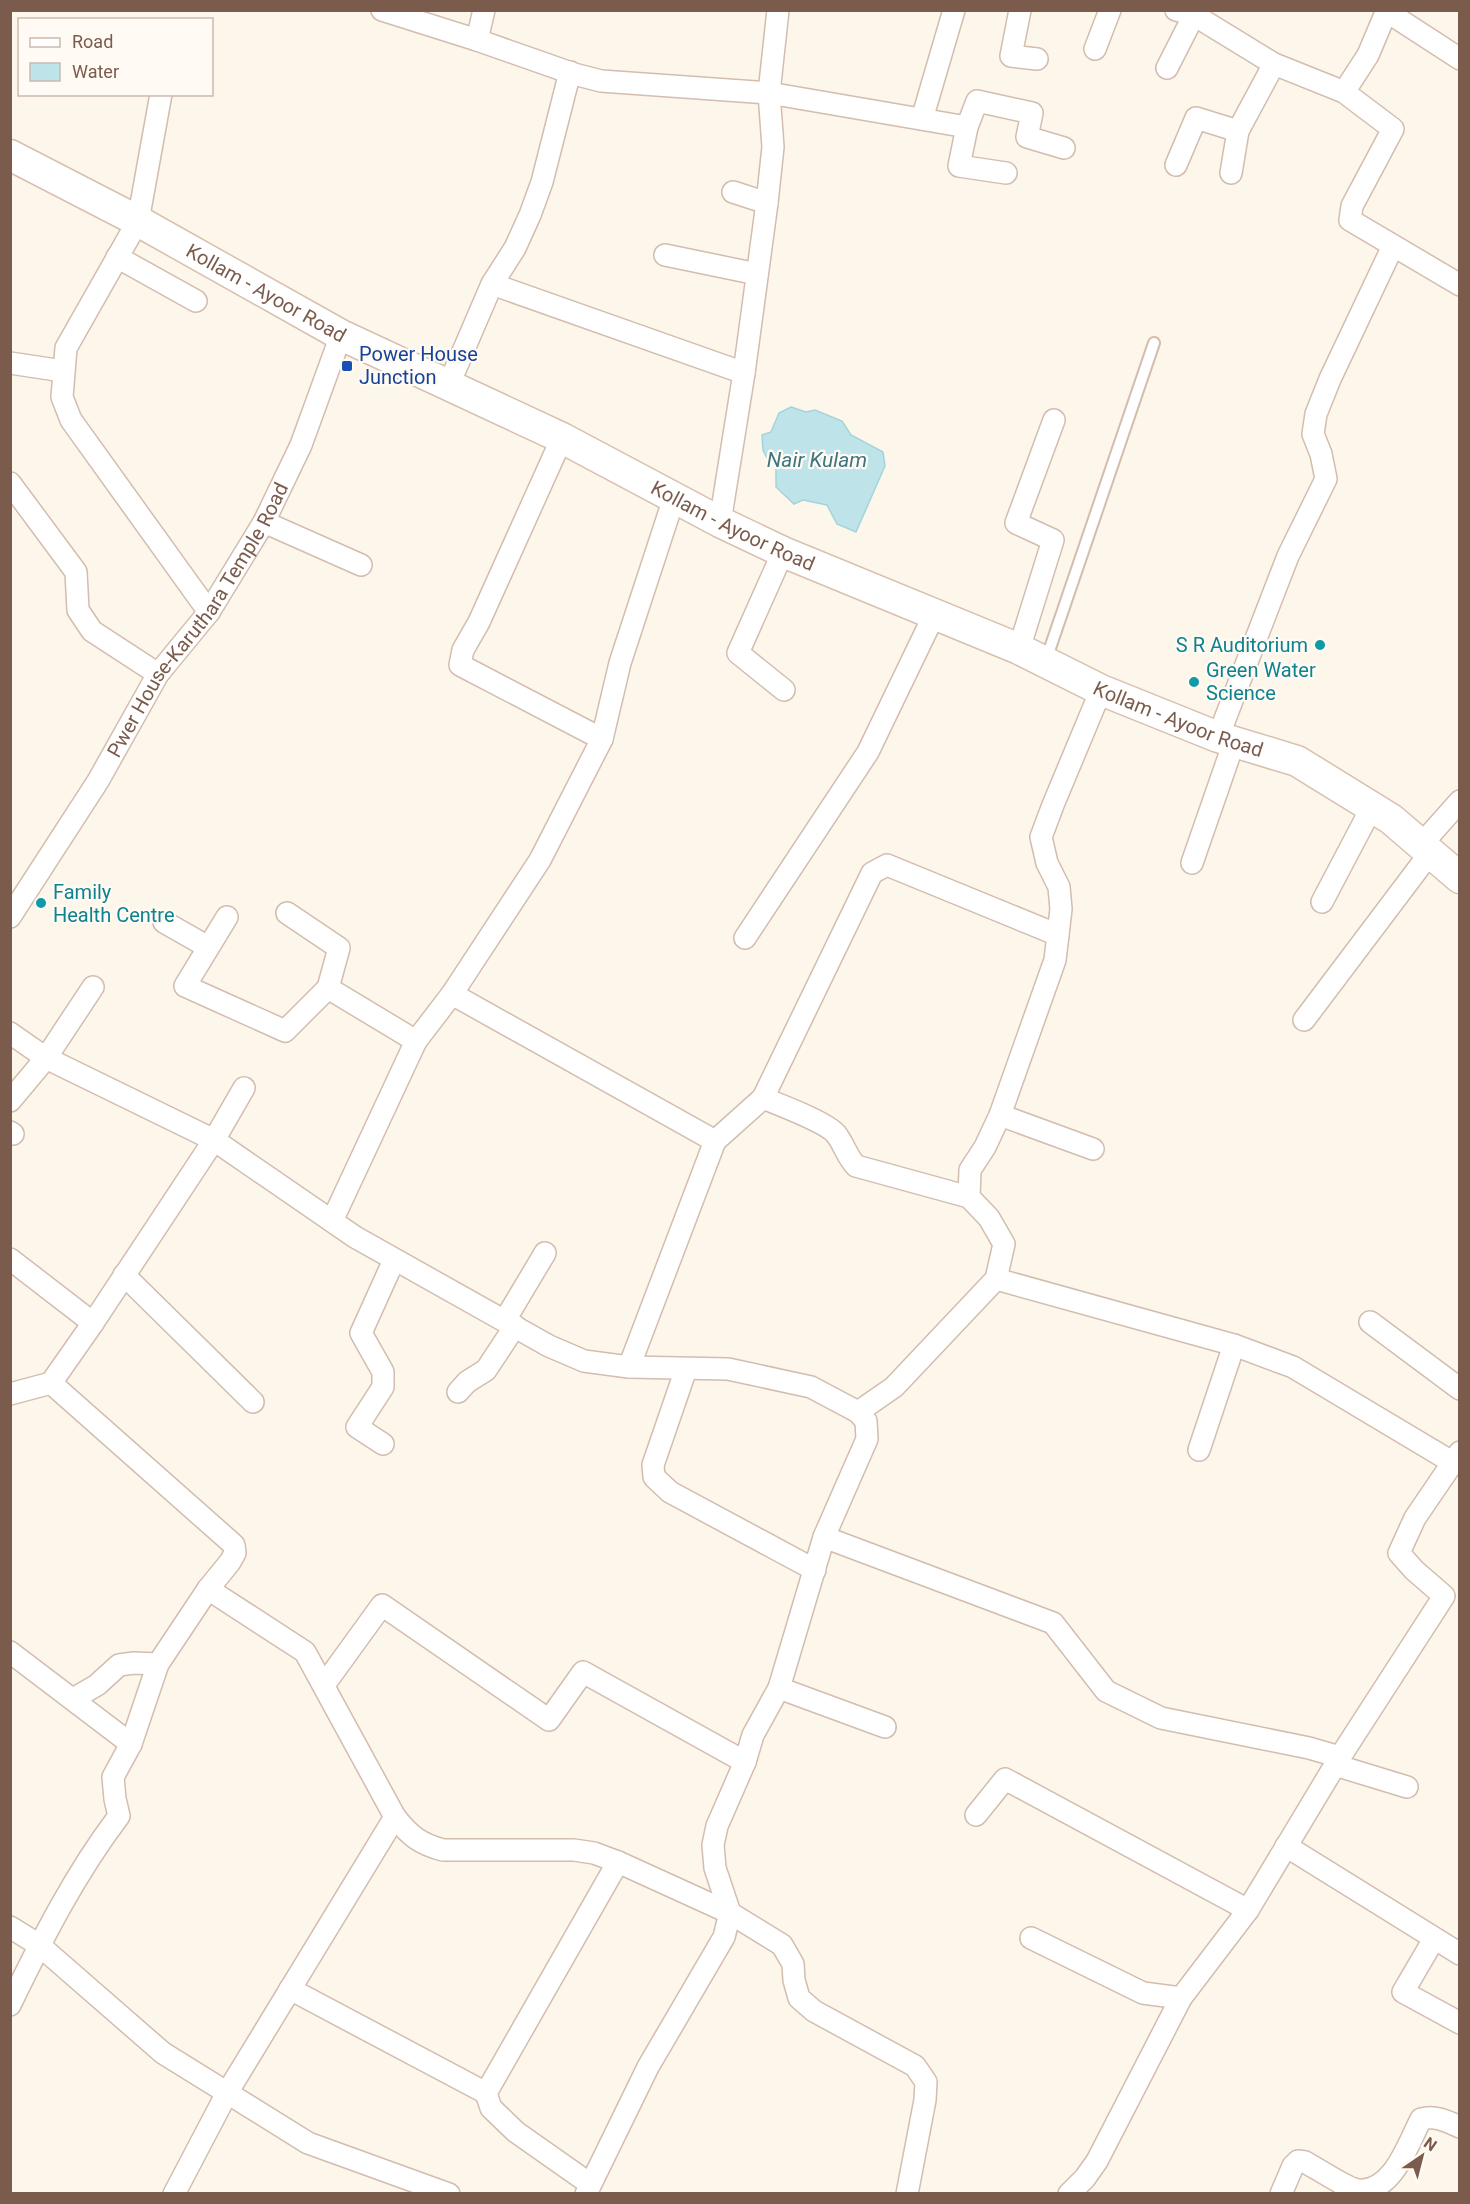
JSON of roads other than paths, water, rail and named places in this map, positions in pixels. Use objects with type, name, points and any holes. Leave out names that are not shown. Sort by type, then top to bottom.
[{"type":"main road","name":"Kollam - Ayoor Road","points":[[10,155],[138,221],[340,335],[562,438],[720,522],[783,552],[935,613],[1032,656],[1101,690],[1226,740],[1297,761],[1391,819],[1460,878]]},
{"type":"street","points":[[382,10],[601,81],[770,93],[967,127]]},
{"type":"street","points":[[477,40],[484,10]]},
{"type":"street","points":[[720,522],[744,373],[767,203],[773,147],[770,93],[778,10]]},
{"type":"street","points":[[922,119],[954,10]]},
{"type":"street","points":[[1020,10],[1011,56],[1037,59]]},
{"type":"street","points":[[1095,49],[1110,10]]},
{"type":"street","points":[[1344,92],[1368,55],[1387,11],[1460,59]]},
{"type":"street","points":[[1167,68],[1185,13],[1274,63],[1344,92],[1393,129],[1352,206],[1350,220],[1460,285]]},
{"type":"street","points":[[1231,173],[1238,131],[1274,63]]},
{"type":"street","points":[[449,384],[492,284],[514,248],[530,215],[542,182],[570,72]]},
{"type":"street","points":[[161,96],[138,221],[66,348],[62,397],[71,420],[209,612]]},
{"type":"street","points":[[1006,173],[959,166],[967,127],[976,101],[1032,113],[1027,137],[1064,148]]},
{"type":"street","points":[[1176,165],[1196,118],[1238,131]]},
{"type":"street","points":[[733,192],[767,203]]},
{"type":"street","points":[[1192,863],[1226,740],[1288,556],[1326,479],[1321,454],[1313,434],[1316,414],[1393,246]]},
{"type":"street","points":[[665,255],[757,274]]},
{"type":"street","points":[[117,257],[196,301]]},
{"type":"street","points":[[492,284],[744,373]]},
{"type":"street","name":"Pwer House-Karuthara Temple Road","points":[[10,917],[19,887],[98,781],[158,674],[209,612],[264,522],[301,445],[340,335]]},
{"type":"street","points":[[10,363],[63,371]]},
{"type":"street","points":[[1032,656],[1053,540],[1016,523],[1054,420]]},
{"type":"street","points":[[562,438],[479,622],[463,650],[460,665],[602,739]]},
{"type":"street","points":[[10,483],[76,572],[78,610],[92,631],[158,674]]},
{"type":"street","points":[[332,1221],[416,1041],[453,994],[540,860],[602,739],[620,663],[674,498]]},
{"type":"street","points":[[264,522],[361,565]]},
{"type":"street","points":[[783,552],[738,653],[784,690]]},
{"type":"street","points":[[745,938],[868,752],[935,613]]},
{"type":"street","points":[[969,1197],[970,1170],[985,1147],[1000,1115],[1055,960],[1061,909],[1059,888],[1047,862],[1041,837],[1101,690]]},
{"type":"street","points":[[1304,1020],[1460,801]]},
{"type":"street","points":[[1322,902],[1372,807]]},
{"type":"street","points":[[629,1367],[715,1142],[764,1098],[872,873],[886,865],[1058,935]]},
{"type":"street","points":[[227,917],[185,986],[285,1031],[328,988],[339,948],[287,913]]},
{"type":"street","points":[[164,922],[208,947]]},
{"type":"street","points":[[10,1101],[46,1058],[93,987]]},
{"type":"street","points":[[328,988],[416,1041]]},
{"type":"street","points":[[453,994],[715,1142]]},
{"type":"street","points":[[10,1033],[46,1058],[214,1140],[393,1260],[549,1346],[584,1361],[629,1367],[728,1369],[811,1387],[858,1412],[866,1421],[867,1440],[824,1537],[779,1688],[753,1735],[745,1762],[717,1826],[713,1845],[715,1868],[730,1913],[724,1937],[648,2067],[588,2189],[516,2132],[491,2108],[486,2093],[290,1989]]},
{"type":"street","points":[[10,1394],[51,1383],[214,1140],[244,1088]]},
{"type":"street","points":[[764,1098],[807,1117],[835,1133],[849,1159],[856,1166],[969,1197],[989,1218],[1004,1244],[996,1279],[894,1387],[858,1412]]},
{"type":"street","points":[[1000,1115],[1093,1149]]},
{"type":"street","points":[[458,1392],[466,1382],[486,1370],[545,1253]]},
{"type":"street","points":[[10,1259],[93,1323]]},
{"type":"street","points":[[383,1444],[357,1427],[383,1387],[383,1372],[361,1333],[393,1260]]},
{"type":"street","points":[[124,1275],[253,1402]]},
{"type":"street","points":[[996,1279],[1234,1345],[1293,1367],[1456,1457],[1415,1518],[1399,1552],[1414,1569],[1452,1598],[1338,1761],[1248,1910],[1180,1998],[1097,2161],[1070,2193]]},
{"type":"street","points":[[1370,1322],[1460,1389]]},
{"type":"street","points":[[1199,1450],[1234,1345]]},
{"type":"street","points":[[686,1369],[653,1465],[654,1477],[670,1492],[814,1570]]},
{"type":"street","points":[[10,2005],[39,1945],[94,1849],[119,1816],[113,1777],[131,1744],[158,1664],[208,1588],[235,1553],[234,1545],[51,1383]]},
{"type":"street","points":[[824,1537],[1053,1623],[1106,1691],[1161,1719],[1309,1748],[1407,1787]]},
{"type":"street","points":[[208,1588],[304,1652],[395,1817],[425,1846],[443,1850],[573,1850],[594,1853],[730,1913],[782,1945],[793,1964],[799,1998],[814,2011],[915,2066],[926,2082],[925,2100],[907,2193]]},
{"type":"street","points":[[324,1685],[382,1605],[549,1720],[583,1672],[745,1762]]},
{"type":"street","points":[[10,1652],[131,1744]]},
{"type":"street","points":[[73,1700],[97,1685],[119,1665],[158,1664]]},
{"type":"street","points":[[779,1688],[885,1727]]},
{"type":"street","points":[[976,1815],[1005,1779],[1248,1910]]},
{"type":"street","points":[[174,2193],[227,2093],[395,1817]]},
{"type":"street","points":[[1286,1846],[1434,1940],[1460,1954]]},
{"type":"street","points":[[486,2093],[618,1862]]},
{"type":"street","points":[[10,1927],[39,1945],[163,2053],[308,2143],[449,2193]]},
{"type":"street","points":[[1030,1938],[1143,1993],[1180,1998]]},
{"type":"street","points":[[1434,1940],[1403,1992],[1460,2023]]},
{"type":"street","points":[[1281,2193],[1293,2166],[1298,2162],[1305,2162],[1356,2190],[1381,2185],[1390,2176],[1421,2119],[1428,2117],[1444,2120],[1460,2127]]},
{"type":"lane","points":[[1032,656],[1154,343]]},
{"type":"water","name":"Nair Kulam","points":[[791,407],[806,412],[815,410],[842,421],[851,435],[883,452],[885,466],[856,532],[837,524],[827,505],[803,500],[794,504],[776,487],[776,456],[768,460],[763,450],[762,435],[771,432],[779,413]]},
{"type":"place","name":"Power House Junction","points":[[347,366]]},
{"type":"place","name":"S R Auditorium","points":[[1320,645]]},
{"type":"place","name":"Green Water Science","points":[[1194,682]]},
{"type":"place","name":"Family Health Centre","points":[[41,903]]}]
